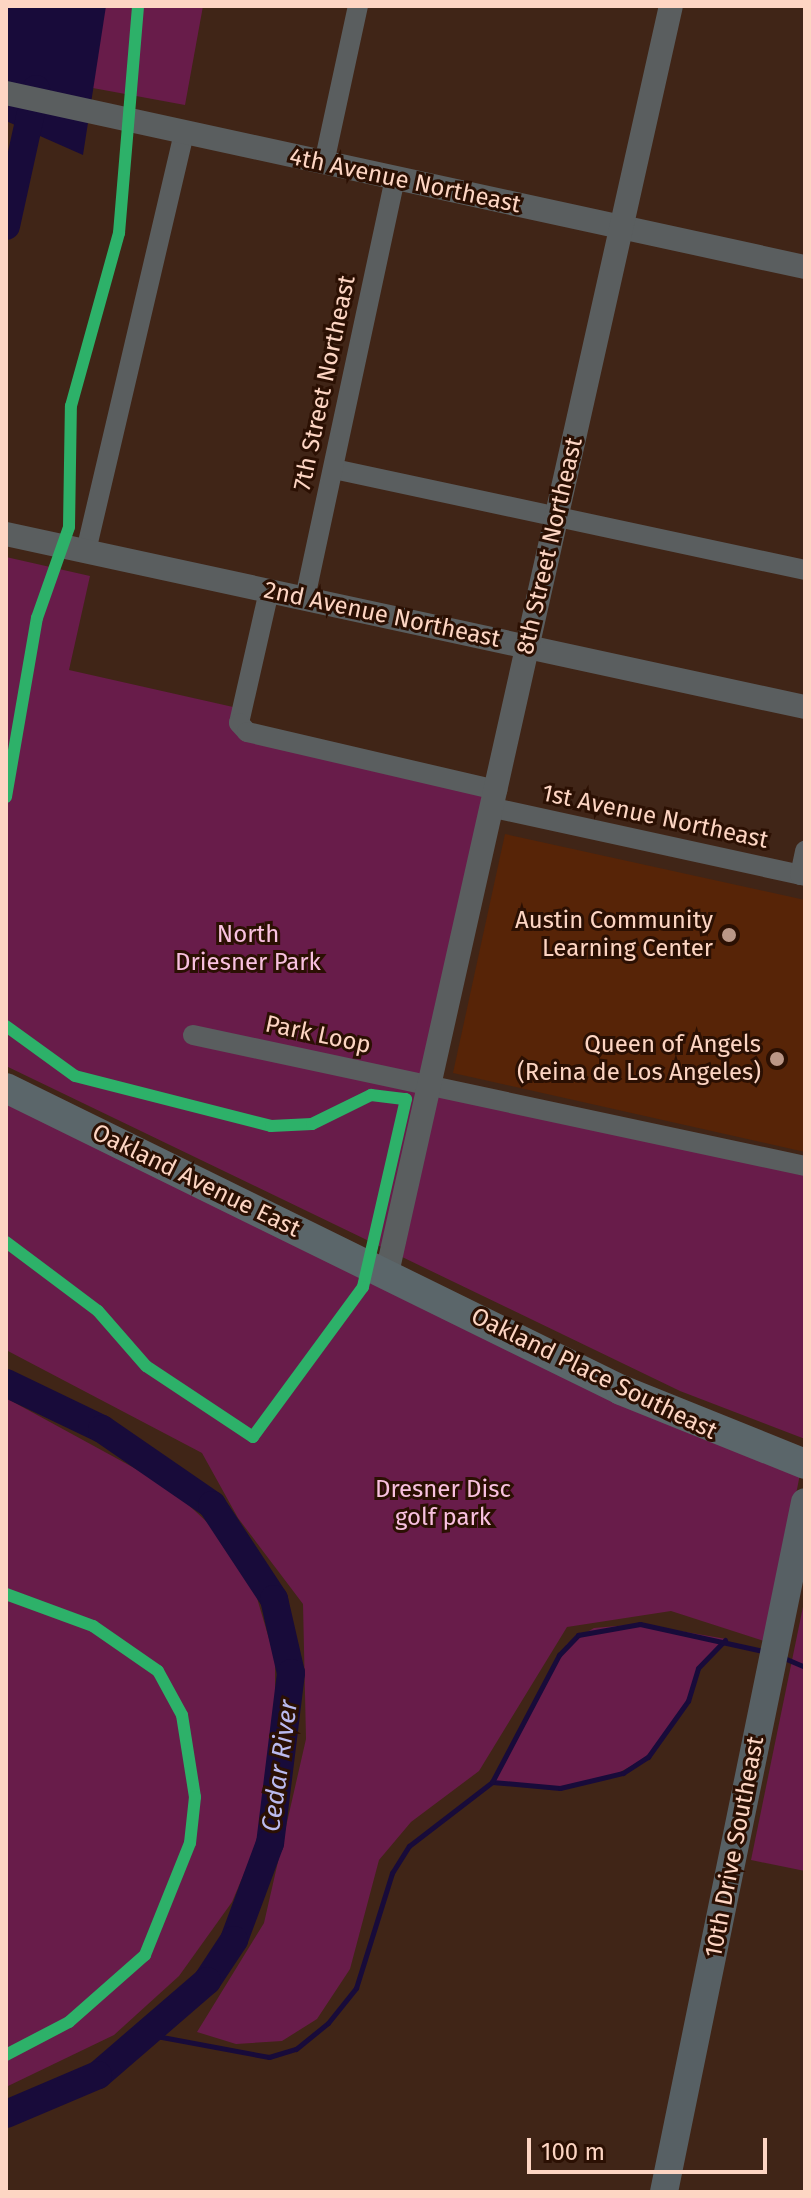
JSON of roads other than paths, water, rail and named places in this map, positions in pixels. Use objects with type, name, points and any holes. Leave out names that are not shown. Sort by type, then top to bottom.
[{"type":"main road","name":"Oakland Avenue East","points":[[6,1088],[387,1273]]},
{"type":"main road","name":"Oakland Place Southeast","points":[[387,1273],[693,1424],[805,1464]]},
{"type":"main road","name":"10th Drive Southeast","points":[[664,2192],[805,1502]]},
{"type":"street","points":[[324,163],[358,6]]},
{"type":"street","name":"8th Street Northeast","points":[[387,1273],[432,1086],[671,6]]},
{"type":"street","name":"4th Avenue Northeast","points":[[6,93],[805,267]]},
{"type":"street","points":[[86,551],[184,132]]},
{"type":"street","name":"7th Street Northeast","points":[[305,598],[395,179]]},
{"type":"street","points":[[334,469],[805,570]]},
{"type":"street","name":"2nd Avenue Northeast","points":[[17,536],[805,707]]},
{"type":"street","name":"1st Avenue Northeast","points":[[269,591],[239,723],[258,737],[802,875]]},
{"type":"street","points":[[802,875],[805,851]]},
{"type":"street","name":"Park Loop","points":[[193,1035],[432,1086]]},
{"type":"street","points":[[432,1086],[805,1166]]},
{"type":"waterway","name":"Cedar River","points":[[6,226],[36,89]]},
{"type":"waterway","name":"Cedar River","points":[[6,1383],[102,1429],[212,1505],[274,1599],[291,1673],[270,1843],[234,1940],[207,1981],[98,2075],[6,2114]]},
{"type":"waterway","points":[[151,2035],[269,2057],[296,2049],[328,2023],[356,1988],[392,1873],[409,1846],[492,1782],[559,1655],[578,1635],[640,1624],[767,1652]]},
{"type":"waterway","points":[[492,1782],[560,1788],[623,1773],[648,1757],[688,1701],[698,1668],[725,1640]]},
{"type":"waterway","points":[[784,1658],[805,1667]]},
{"type":"place","name":"Austin Community Learning Center","points":[[729,935]]},
{"type":"place","name":"Queen of Angels (Reina de Los Angeles)","points":[[777,1059]]},
{"type":"park label","name":"North Driesner Park","points":[[248,949]]},
{"type":"park label","name":"Dresner Disc golf park","points":[[443,1504]]}]
